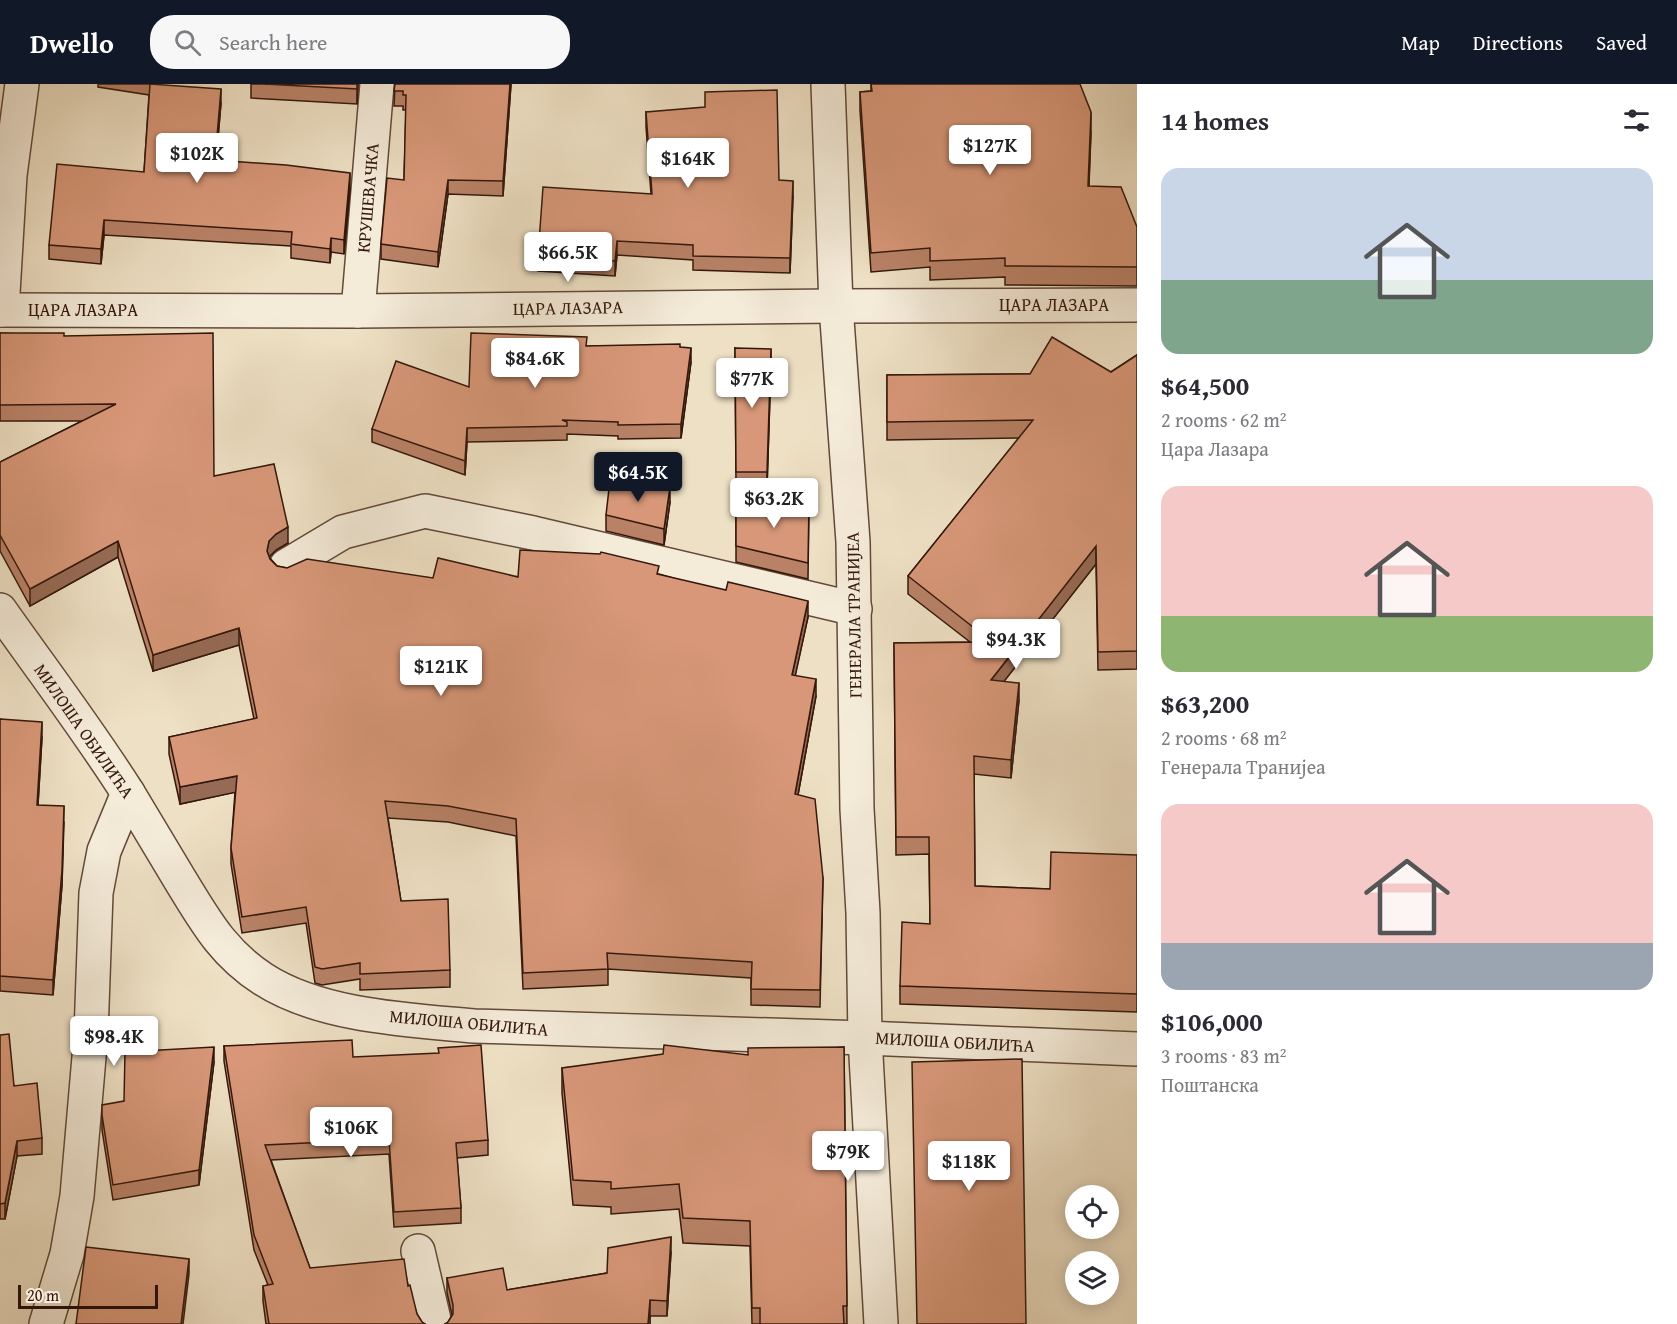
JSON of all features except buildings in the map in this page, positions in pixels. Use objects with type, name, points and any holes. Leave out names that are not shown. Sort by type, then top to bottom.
[{"type":"street","points":[[1,310],[10,175],[22,84]]},
{"type":"street","name":"КРУШЕВАЧКА","points":[[358,311],[377,84]]},
{"type":"street","name":"ГЕНЕРАЛА ТРАНИЈЕА","points":[[828,84],[836,306],[853,542],[857,787],[866,1038],[881,1324]]},
{"type":"street","name":"ЦАРА ЛАЗАРА","points":[[1,310],[358,311],[1137,305]]},
{"type":"street","points":[[286,566],[343,532],[425,511],[533,533],[855,609]]},
{"type":"street","name":"МИЛОША ОБИЛИЋА","points":[[0,610],[128,793],[208,927],[225,947],[263,979],[295,996],[316,1003],[397,1018],[474,1026],[1137,1049]]},
{"type":"street","points":[[46,1324],[67,1254],[77,1196],[91,1034],[96,893],[104,851],[128,793]]},
{"type":"street","points":[[418,1251],[435,1324]]}]
